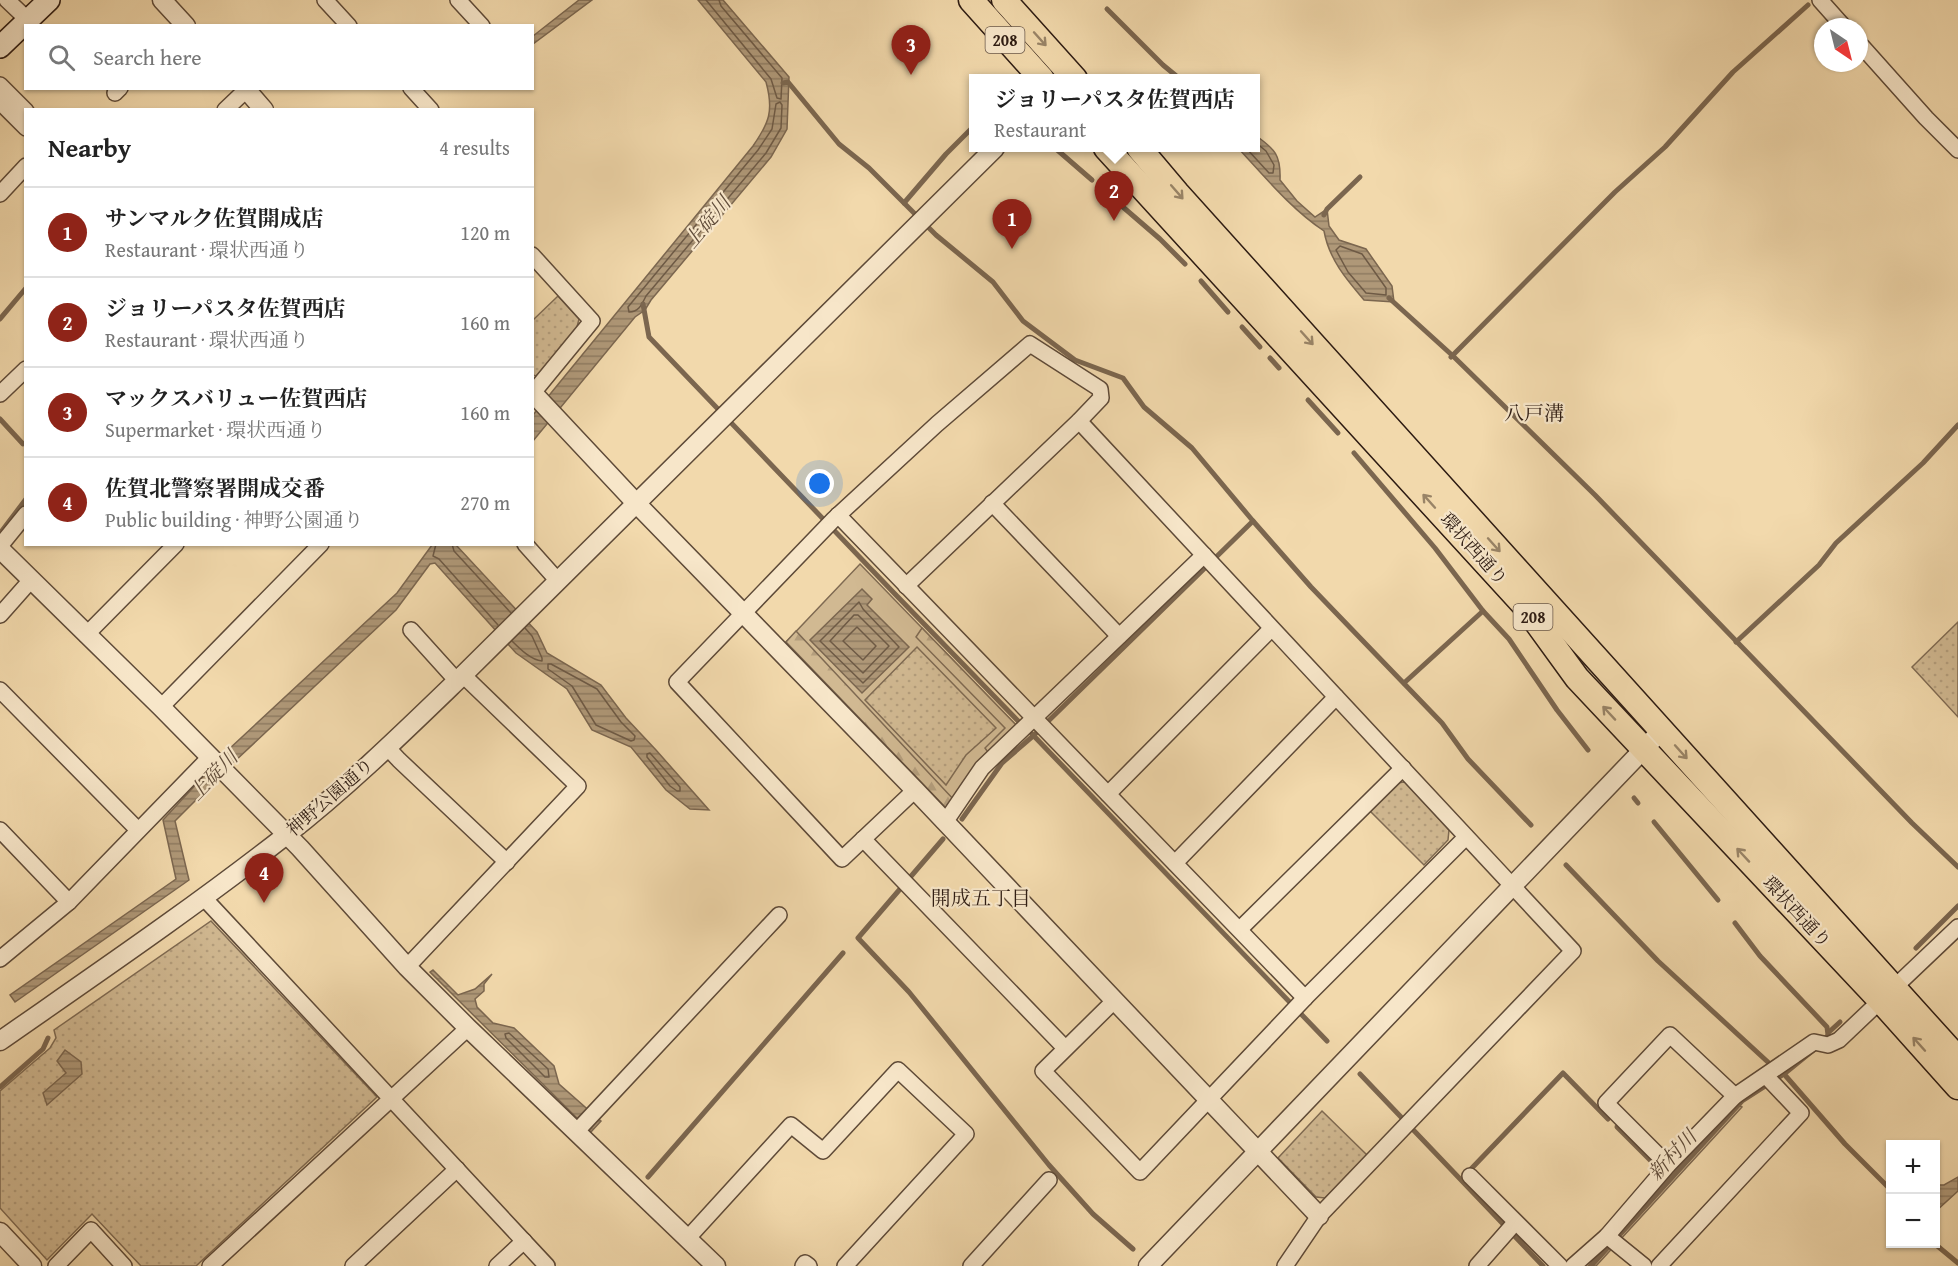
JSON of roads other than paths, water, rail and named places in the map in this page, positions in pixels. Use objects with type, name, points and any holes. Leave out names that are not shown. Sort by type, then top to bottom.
[{"type":"highway","name":"208","points":[[970,0],[1038,74]]},
{"type":"highway","name":"208","points":[[1004,0],[1068,74]]},
{"type":"highway","name":"環状西通り","points":[[1111,152],[1524,605],[1577,678],[1642,749],[1887,994],[1958,1059]]},
{"type":"highway","name":"環状西通り","points":[[1143,152],[1297,327],[1662,730],[1887,994],[1958,1087]]},
{"type":"main road","points":[[0,47],[49,0]]},
{"type":"street","points":[[7,0],[28,20]]},
{"type":"street","points":[[162,0],[184,24]]},
{"type":"street","points":[[325,0],[347,24]]},
{"type":"street","points":[[458,0],[480,24]]},
{"type":"street","points":[[1820,0],[1837,18]]},
{"type":"street","points":[[1868,53],[1958,150]]},
{"type":"street","points":[[0,85],[24,109]]},
{"type":"street","points":[[227,108],[244,90]]},
{"type":"street","points":[[246,90],[262,108]]},
{"type":"street","points":[[413,90],[429,108]]},
{"type":"street","points":[[0,102],[24,126]]},
{"type":"street","points":[[527,546],[558,580],[990,152]]},
{"type":"street","points":[[0,194],[23,175]]},
{"type":"street","points":[[534,257],[592,321],[535,395],[636,503],[915,790],[1319,1216]]},
{"type":"street","points":[[906,586],[1101,398],[1100,389],[1030,344],[937,424],[836,517],[676,682],[842,859],[915,790]]},
{"type":"street","points":[[0,394],[24,371]]},
{"type":"street","points":[[1079,420],[1573,951],[1319,1216],[1285,1266]]},
{"type":"street","points":[[992,504],[1119,636]]},
{"type":"street","points":[[24,517],[0,548],[161,707],[286,835],[407,967],[468,1028],[579,1129],[716,1266]]},
{"type":"street","points":[[836,517],[906,586],[1035,725],[1108,794],[1240,930],[1299,1004]]},
{"type":"street","points":[[86,634],[174,546]]},
{"type":"street","points":[[161,707],[319,546]]},
{"type":"street","points":[[944,821],[982,768],[1035,725],[1119,636],[1209,560]]},
{"type":"street","points":[[0,615],[32,580]]},
{"type":"street","name":"神野公園通り","points":[[0,1041],[204,898],[286,835],[387,747],[558,580]]},
{"type":"street","points":[[1108,794],[1271,629]]},
{"type":"street","points":[[407,967],[578,786],[411,630]]},
{"type":"street","points":[[0,690],[138,830]]},
{"type":"street","points":[[1175,863],[1336,697]]},
{"type":"street","points":[[1148,1266],[1662,730]]},
{"type":"street","points":[[387,747],[507,862]]},
{"type":"street","points":[[0,959],[69,902],[211,758]]},
{"type":"street","points":[[1240,930],[1403,768]]},
{"type":"street","points":[[0,830],[69,902]]},
{"type":"street","points":[[1114,1001],[1043,1071],[1140,1172],[1299,1004],[1466,837]]},
{"type":"street","points":[[863,839],[1065,1048]]},
{"type":"street","points":[[204,898],[547,1266]]},
{"type":"street","points":[[579,1129],[779,915]]},
{"type":"street","points":[[1573,1266],[1612,1241],[1668,1165],[1736,1096],[1773,1076],[1821,1044],[1839,1040],[1958,927]]},
{"type":"street","points":[[210,1266],[468,1028]]},
{"type":"street","points":[[1668,1165],[1606,1103],[1670,1035],[1736,1096]]},
{"type":"street","points":[[687,1239],[791,1125],[823,1151],[898,1070],[966,1134],[844,1266]]},
{"type":"street","points":[[1659,1266],[1801,1113],[1773,1076]]},
{"type":"street","points":[[353,1266],[457,1169]]},
{"type":"street","points":[[1470,1176],[1560,1266]]},
{"type":"street","points":[[970,1266],[1050,1180]]},
{"type":"street","points":[[56,1266],[91,1230],[124,1266]]},
{"type":"street","points":[[1477,1266],[1509,1230]]},
{"type":"street","points":[[0,1232],[32,1266]]},
{"type":"street","points":[[497,1266],[524,1241]]},
{"type":"street","points":[[1612,1241],[1644,1266]]},
{"type":"street","points":[[803,1266],[805,1263],[809,1266]]},
{"type":"water","points":[[579,0],[592,0],[534,43],[534,35]]},
{"type":"water","name":"上碇川","points":[[698,0],[723,0],[789,77],[787,129],[771,157],[534,440],[534,414],[753,146],[763,130],[770,109],[766,82]]},
{"type":"water","points":[[1260,139],[1278,158],[1280,180],[1297,201],[1315,217],[1327,209],[1329,226],[1339,240],[1366,249],[1392,286],[1394,302],[1364,300],[1334,260],[1324,231],[1289,203],[1242,152],[1260,152]]},
{"type":"water","name":"上碇川","points":[[431,546],[457,546],[537,632],[547,653],[601,685],[626,718],[709,810],[690,809],[666,790],[631,747],[592,730],[567,689],[516,653],[435,563],[430,564],[396,610],[234,762],[175,821],[189,880],[15,1002],[10,995],[176,879],[163,820],[228,750],[397,593]]},
{"type":"water","points":[[862,589],[872,599],[867,605],[909,647],[862,693],[810,640]]},
{"type":"water","points":[[433,970],[458,995],[475,989],[492,974],[484,984],[484,991],[475,999],[477,1007],[493,1023],[514,1028],[554,1066],[559,1084],[601,1121],[591,1132],[430,972]]},
{"type":"water","points":[[65,1050],[81,1062],[82,1074],[47,1105],[43,1093],[66,1073],[57,1061]]},
{"type":"water","points":[[1958,1177],[1958,1191],[1940,1207],[1940,1185]]},
{"type":"waterway","points":[[1451,357],[1615,192],[1665,147],[1733,72],[1808,5]]},
{"type":"waterway","points":[[1107,9],[1174,74]]},
{"type":"waterway","points":[[783,83],[788,82],[839,144],[869,168],[936,235],[993,282],[1023,321],[1075,360],[1123,378],[1144,407],[1192,448],[1253,521],[1033,736],[1002,763],[962,819]]},
{"type":"waterway","points":[[904,203],[969,131]]},
{"type":"waterway","points":[[1060,152],[1092,180]]},
{"type":"waterway","points":[[1324,215],[1327,209],[1360,177]]},
{"type":"waterway","points":[[1109,195],[1185,264]]},
{"type":"waterway","points":[[1201,281],[1228,312]]},
{"type":"waterway","points":[[0,319],[24,290]]},
{"type":"waterway","points":[[1389,298],[1453,356],[1595,495],[1912,823],[1958,867]]},
{"type":"waterway","points":[[643,304],[649,337],[1023,726]]},
{"type":"waterway","points":[[1242,327],[1260,347]]},
{"type":"waterway","points":[[1270,358],[1279,368]]},
{"type":"waterway","points":[[1308,400],[1338,433]]},
{"type":"waterway","points":[[0,419],[24,444]]},
{"type":"waterway","points":[[1736,642],[1819,565],[1836,543],[1923,463],[1958,425]]},
{"type":"waterway","points":[[1354,453],[1435,548],[1483,611],[1509,639],[1557,710],[1588,750]]},
{"type":"waterway","points":[[1,532],[24,502]]},
{"type":"waterway","points":[[1253,521],[1311,587],[1442,723],[1468,759],[1531,825]]},
{"type":"waterway","points":[[1404,683],[1483,611]]},
{"type":"waterway","points":[[1032,734],[1327,1041]]},
{"type":"waterway","points":[[1634,798],[1638,803]]},
{"type":"waterway","points":[[1654,822],[1718,900]]},
{"type":"waterway","points":[[943,839],[858,938],[909,992],[1049,1165],[1093,1214],[1133,1249]]},
{"type":"waterway","name":"新村川","points":[[1566,865],[1658,961],[1770,1064],[1784,1074],[1742,1101],[1591,1266]]},
{"type":"waterway","points":[[1916,948],[1958,906]]},
{"type":"waterway","points":[[1735,923],[1760,956],[1827,1027],[1828,1035],[1823,1041]]},
{"type":"waterway","points":[[648,1177],[843,953]]},
{"type":"waterway","points":[[1829,1032],[1840,1022]]},
{"type":"waterway","points":[[0,1087],[43,1049],[48,1038]]},
{"type":"waterway","points":[[1816,1048],[1784,1074],[1845,1144],[1886,1185]]},
{"type":"waterway","points":[[1471,1169],[1563,1073],[1608,1119]]},
{"type":"waterway","points":[[1360,1074],[1543,1266]]},
{"type":"waterway","name":"新村川","points":[[1617,1127],[1658,1168]]},
{"type":"waterway","points":[[1940,1248],[1958,1263]]},
{"type":"place","name":"マックスバリュー佐賀西店","points":[[911,75]]},
{"type":"place","name":"ジョリーパスタ佐賀西店","points":[[1114,221]]},
{"type":"place","name":"サンマルク佐賀開成店","points":[[1012,249]]},
{"type":"place","name":"佐賀北警察署開成交番","points":[[264,903]]},
{"type":"district","name":"八戸溝","points":[[1534,413]]},
{"type":"district","name":"開成五丁目","points":[[981,898]]}]
